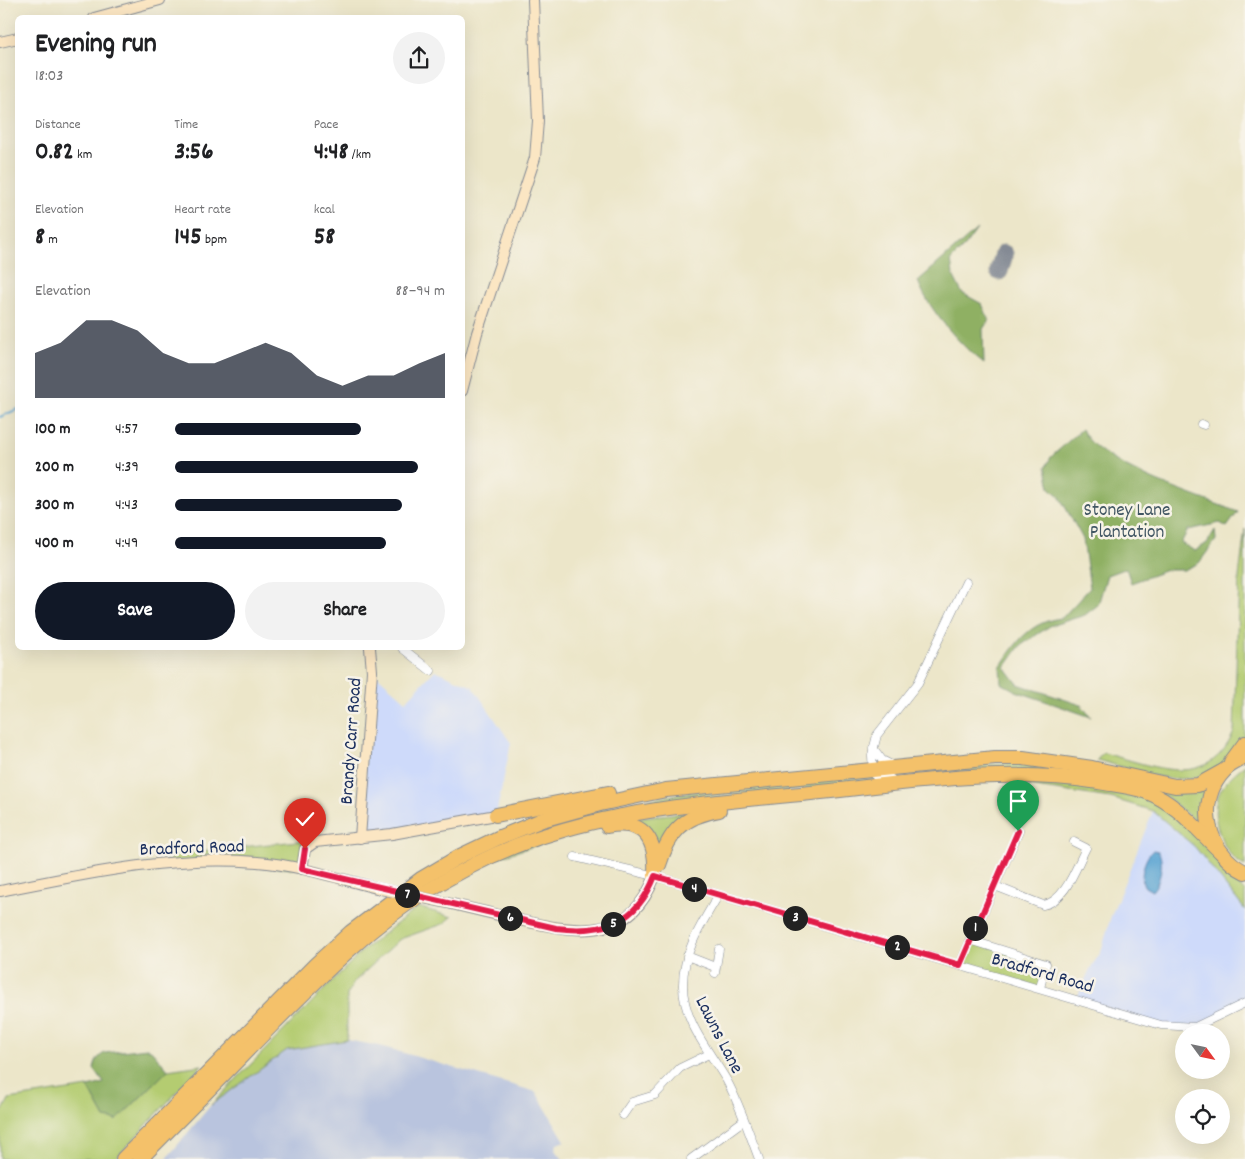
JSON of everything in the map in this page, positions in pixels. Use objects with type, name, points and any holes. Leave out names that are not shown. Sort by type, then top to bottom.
[{"type":"highway","points":[[1245,743],[1226,769],[1210,796],[1208,815],[1209,827],[1225,857],[1245,872]]},
{"type":"highway","points":[[496,815],[626,791],[666,790],[872,768],[995,758],[1023,758],[1092,768],[1182,787],[1198,785],[1245,757]]},
{"type":"highway","points":[[140,1159],[323,974],[359,942],[421,894],[466,868],[550,833],[603,819],[669,807],[947,778],[1021,775],[1066,777],[1139,789],[1156,796],[1174,807],[1225,857],[1245,882]]},
{"type":"highway","points":[[123,1159],[314,965],[373,914],[422,879],[460,856],[542,820],[600,804],[666,790]]},
{"type":"highway","points":[[655,876],[668,840],[686,821],[702,814],[755,799]]},
{"type":"highway","points":[[466,868],[572,833],[618,824],[633,826],[650,839],[655,851],[655,876]]},
{"type":"street","points":[[105,15],[160,0]]},
{"type":"street","points":[[465,379],[477,333],[535,158],[538,122],[534,0]]},
{"type":"street","points":[[0,42],[15,39]]},
{"type":"street","points":[[947,778],[928,775],[888,779],[873,774],[873,748],[877,735],[918,683],[966,582]]},
{"type":"street","name":"Brandy Carr Road","points":[[360,838],[372,671],[370,650]]},
{"type":"street","points":[[405,650],[431,671]]},
{"type":"street","points":[[873,748],[882,760],[896,766]]},
{"type":"street","points":[[302,869],[304,854],[308,845],[496,815]]},
{"type":"street","points":[[960,965],[1018,831]]},
{"type":"street","points":[[995,886],[1043,906],[1051,904],[1059,898],[1086,848],[1074,842]]},
{"type":"street","name":"Bradford Road","points":[[575,857],[655,876],[1161,1025],[1195,1027],[1245,1004]]},
{"type":"street","name":"Bradford Road","points":[[0,891],[114,867],[216,859],[259,862],[302,869],[380,889],[556,928],[589,930],[605,928],[627,917],[649,892],[655,876]]},
{"type":"street","name":"Lawns Lane","points":[[718,896],[698,930],[688,956],[682,984],[684,999],[709,1054],[727,1081],[759,1159]]},
{"type":"street","points":[[970,940],[1046,964],[1040,988]]},
{"type":"street","points":[[688,956],[715,970],[719,949]]},
{"type":"street","points":[[622,1115],[630,1098],[655,1095],[680,1068],[709,1054]]},
{"type":"street","points":[[691,1159],[744,1121]]},
{"type":"shaded area","points":[[435,670],[473,687],[511,743],[496,815],[360,838],[372,671],[406,701]]},
{"type":"shaded area","points":[[1153,811],[1195,847],[1245,910],[1245,1003],[1201,1024],[1175,1024],[1175,1026],[1161,1025],[1077,998],[1090,969],[1101,952],[1111,916]]},
{"type":"shaded area","points":[[347,1040],[380,1046],[536,1092],[565,1141],[557,1144],[555,1150],[563,1159],[166,1159],[211,1105],[287,1050]]},
{"type":"green space","points":[[977,229],[965,246],[951,260],[953,275],[962,293],[982,304],[989,320],[983,329],[984,364],[965,347],[937,315],[918,281]]},
{"type":"green space","name":"Stoney Lane Plantation","points":[[1082,429],[1091,443],[1128,468],[1176,489],[1238,512],[1227,527],[1220,523],[1188,530],[1181,543],[1195,551],[1207,543],[1215,530],[1216,540],[1199,563],[1184,570],[1167,570],[1131,583],[1126,568],[1107,575],[1098,605],[1085,615],[1050,626],[1020,646],[1005,667],[1018,684],[1081,705],[1091,717],[1016,691],[1001,683],[1000,667],[1025,634],[1041,623],[1062,618],[1090,588],[1083,539],[1059,496],[1050,488],[1046,467],[1051,457]]},
{"type":"green space","points":[[1245,529],[1245,736],[1231,757],[1215,770],[1197,777],[1179,779],[1159,777],[1097,760],[1103,753],[1159,768],[1194,769],[1209,763],[1223,751],[1234,732],[1239,577]]},
{"type":"green space","points":[[1022,762],[1176,793],[1205,789],[1201,809],[1203,828],[1167,797],[966,771],[940,771],[886,776],[887,771]]},
{"type":"green space","points":[[1245,765],[1245,866],[1234,858],[1224,844],[1218,828],[1215,807],[1221,789]]},
{"type":"green space","points":[[869,774],[877,781],[668,804],[448,873],[457,863],[528,830],[581,813],[689,792]]},
{"type":"green space","points":[[1046,782],[1144,796],[1182,819],[1245,892],[1245,910],[1195,847],[1153,811],[1111,798],[1022,785]]},
{"type":"green space","points":[[691,812],[660,845],[632,818]]},
{"type":"green space","points":[[298,841],[315,842],[309,845],[302,869],[166,862],[175,854]]},
{"type":"green space","points":[[418,907],[452,917],[443,924],[400,939],[354,982],[347,995],[347,1040],[287,1050],[211,1105],[363,950]]},
{"type":"green space","points":[[970,940],[1046,964],[1040,988],[960,965]]},
{"type":"green space","points":[[147,1048],[152,1051],[168,1070],[117,1120],[105,1118],[88,1087],[104,1083],[94,1069],[97,1060],[105,1053]]},
{"type":"green space","points":[[202,1065],[115,1159],[0,1159],[0,1116],[9,1099],[88,1087],[105,1118],[117,1120],[168,1070]]},
{"type":"water","points":[[1153,850],[1158,851],[1161,866],[1159,878],[1152,891],[1145,887],[1142,873],[1145,862]]},
{"type":"waterway","points":[[0,417],[15,410]]},
{"type":"taxiway","points":[[999,271],[1004,254]]},
{"type":"route","points":[[305,849],[302,869],[380,889],[577,931],[605,928],[627,917],[643,901],[649,892],[655,876],[693,889],[960,965],[1018,831]]}]
